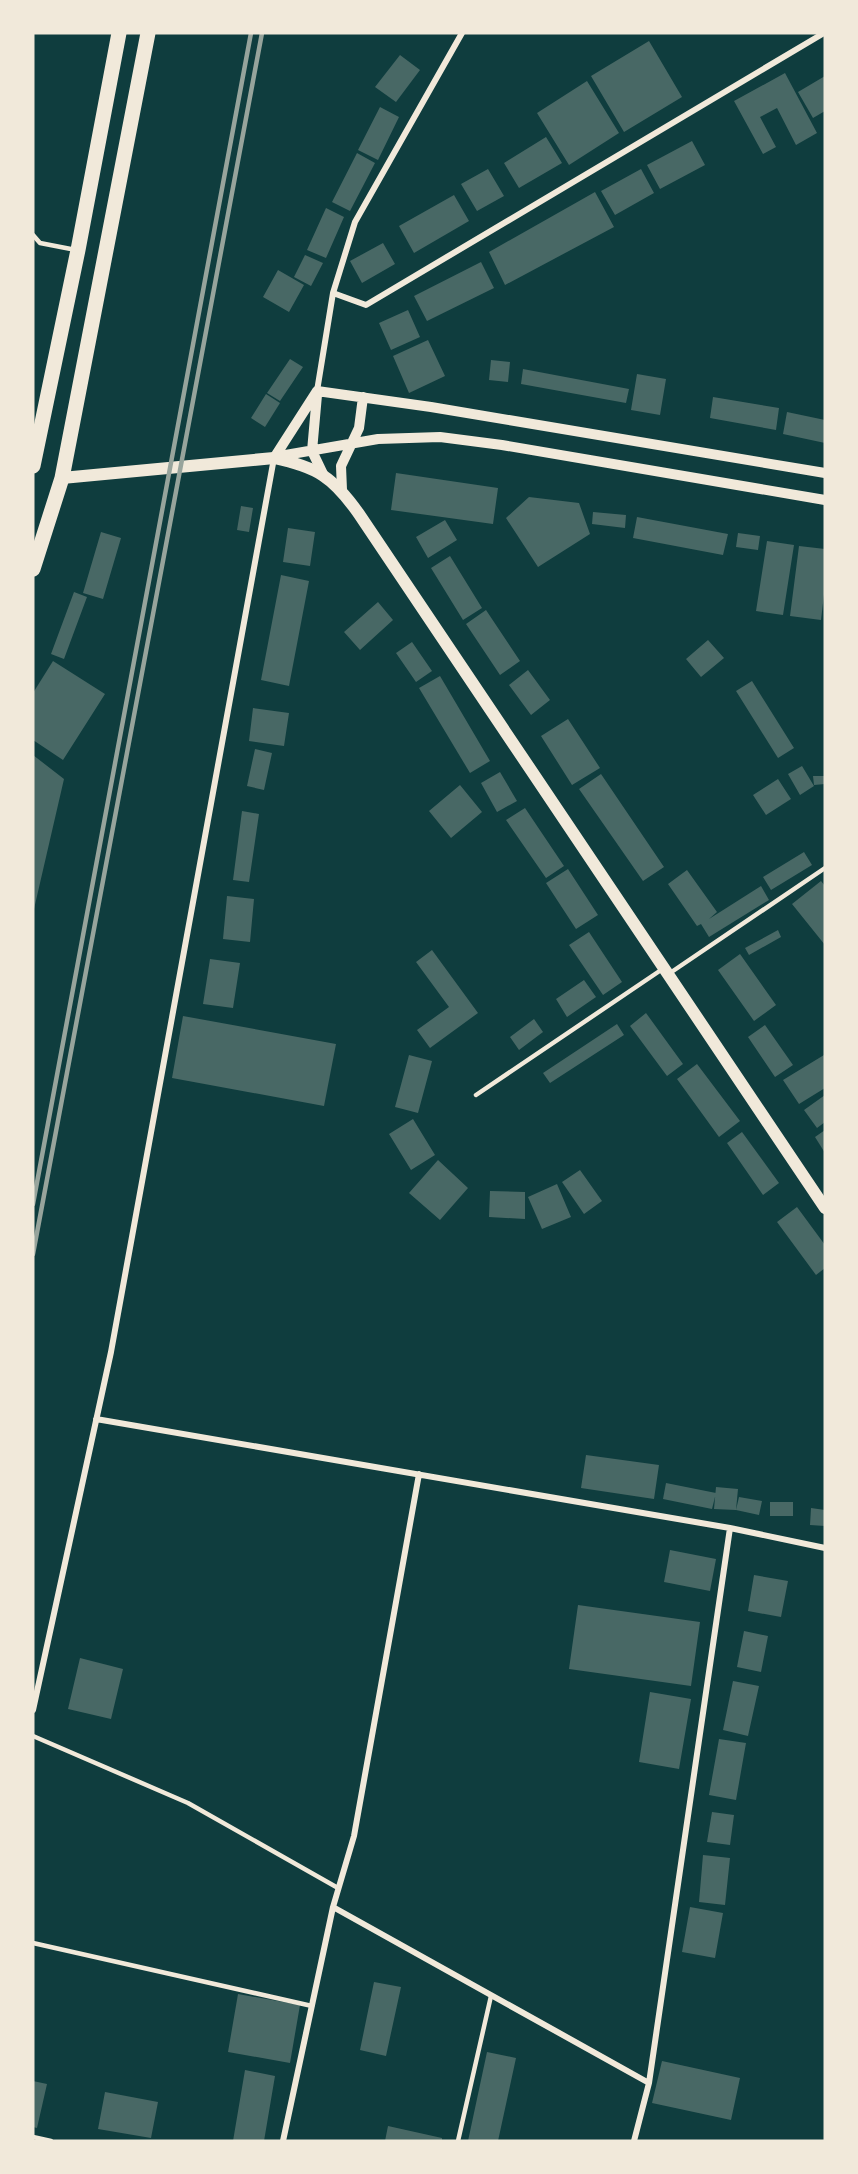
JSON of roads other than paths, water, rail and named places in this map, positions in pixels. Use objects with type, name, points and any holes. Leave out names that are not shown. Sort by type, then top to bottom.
[{"type":"main road","points":[[33,466],[78,250],[118,33]]},
{"type":"main road","points":[[33,569],[62,478],[148,33]]},
{"type":"main road","points":[[62,478],[274,458],[301,463],[323,474],[342,490],[825,1208]]},
{"type":"street","points":[[323,474],[312,451],[317,391],[333,293],[356,222],[462,33]]},
{"type":"street","points":[[333,293],[366,305],[824,33]]},
{"type":"street","points":[[317,391],[825,473]]},
{"type":"street","points":[[33,1710],[111,1352],[274,458],[317,391]]},
{"type":"street","points":[[342,490],[341,466],[359,428],[363,397]]},
{"type":"street","points":[[274,458],[407,436],[440,437],[502,445],[825,500]]},
{"type":"street","points":[[96,1419],[730,1528],[825,1548]]},
{"type":"street","points":[[283,2141],[333,1907],[354,1836],[419,1474]]},
{"type":"street","points":[[634,2141],[648,2084],[730,1528]]},
{"type":"street","points":[[333,1907],[648,2084]]},
{"type":"lane","points":[[33,234],[40,243],[78,250]]},
{"type":"lane","points":[[476,1095],[825,868]]},
{"type":"lane","points":[[33,1737],[188,1803],[338,1888]]},
{"type":"lane","points":[[33,1942],[312,2006]]},
{"type":"lane","points":[[458,2141],[491,1996]]},
{"type":"lane","points":[[33,2137],[51,2141]]},
{"type":"railway","points":[[33,1204],[251,33]]},
{"type":"railway","points":[[33,1254],[262,33]]}]
